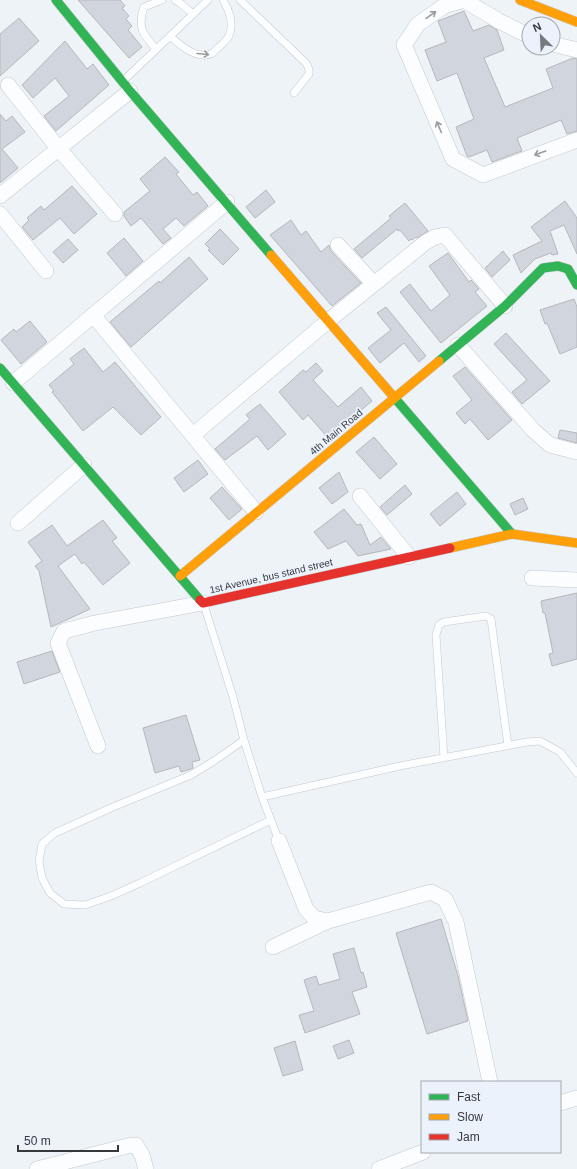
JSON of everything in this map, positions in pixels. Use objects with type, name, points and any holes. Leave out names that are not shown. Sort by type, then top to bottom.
[{"type":"street","points":[[56,0],[126,86],[512,534]]},
{"type":"street","points":[[521,32],[499,21],[478,4],[464,0],[444,6],[418,24],[404,44],[453,159],[483,175],[577,140]]},
{"type":"street","points":[[520,0],[577,22]]},
{"type":"street","points":[[561,46],[577,50]]},
{"type":"street","points":[[8,85],[58,148],[114,214]]},
{"type":"street","points":[[0,196],[58,148],[126,86]]},
{"type":"street","points":[[13,383],[226,202]]},
{"type":"street","points":[[0,214],[46,271]]},
{"type":"street","points":[[193,435],[328,321],[426,242],[435,237],[445,235],[505,306]]},
{"type":"street","points":[[338,245],[374,284]]},
{"type":"street","name":"4th Main Road","points":[[180,576],[505,306],[543,268],[558,266],[568,269],[577,285]]},
{"type":"street","points":[[93,315],[256,512]]},
{"type":"street","points":[[458,345],[533,430],[550,445],[577,452]]},
{"type":"street","name":"1st Avenue, bus stand street","points":[[0,368],[203,603],[512,534],[577,543]]},
{"type":"street","points":[[18,523],[84,465]]},
{"type":"street","points":[[360,496],[409,557]]},
{"type":"street","points":[[532,578],[577,580]]},
{"type":"street","points":[[98,746],[58,643],[64,631],[95,623],[203,603]]},
{"type":"street","points":[[279,841],[306,909],[314,918],[328,921]]},
{"type":"street","points":[[273,947],[328,921],[431,892],[445,899],[456,922],[490,1081]]},
{"type":"street","points":[[561,1103],[577,1098]]},
{"type":"street","points":[[38,1169],[136,1145],[142,1155],[146,1169]]},
{"type":"street","points":[[379,1169],[421,1153]]},
{"type":"lane","points":[[156,49],[144,34],[141,22],[142,13],[144,7],[162,0]]},
{"type":"lane","points":[[175,0],[193,14]]},
{"type":"lane","points":[[126,86],[156,49],[208,0]]},
{"type":"lane","points":[[170,36],[179,45],[189,50],[201,55],[212,54],[229,37],[231,29],[231,20],[227,7],[222,0]]},
{"type":"lane","points":[[240,0],[306,62],[310,70],[309,74],[294,92]]},
{"type":"lane","points":[[203,603],[233,697],[244,740],[262,797],[279,841]]},
{"type":"lane","points":[[444,758],[436,635],[440,625],[444,622],[486,616],[491,619],[508,746]]},
{"type":"lane","points":[[244,740],[191,775],[112,807],[55,833],[42,844],[39,861],[42,878],[50,892],[64,904],[85,905],[111,896],[140,883],[271,820]]},
{"type":"lane","points":[[262,797],[400,766],[527,742],[540,741],[560,752],[577,773]]},
{"type":"building","points":[[78,0],[120,0],[125,6],[122,8],[129,16],[126,19],[132,26],[128,30],[142,47],[129,58]]},
{"type":"building","points":[[464,11],[473,31],[489,25],[497,30],[504,50],[484,58],[505,107],[553,88],[546,69],[573,58],[577,59],[577,131],[567,134],[561,120],[517,138],[522,151],[492,162],[487,150],[469,157],[467,156],[456,127],[474,119],[457,73],[437,81],[425,50],[446,42],[438,21]]},
{"type":"building","points":[[19,18],[39,41],[0,76],[0,34]]},
{"type":"building","points":[[65,41],[87,69],[93,64],[109,85],[56,131],[44,116],[69,96],[55,78],[33,98],[22,85]]},
{"type":"building","points":[[0,114],[6,121],[12,116],[25,132],[2,149],[18,168],[0,183]]},
{"type":"building","points":[[165,157],[179,172],[176,174],[193,195],[197,192],[208,206],[184,226],[176,218],[163,229],[171,238],[163,244],[141,218],[131,226],[124,216],[124,212],[150,191],[140,179]]},
{"type":"building","points":[[72,186],[97,214],[74,234],[60,218],[33,240],[22,227],[29,220],[27,218],[41,206],[44,210]]},
{"type":"building","points":[[266,190],[275,202],[255,218],[246,207]]},
{"type":"building","points":[[565,201],[577,218],[577,254],[564,225],[550,231],[558,254],[552,255],[551,253],[535,259],[521,273],[513,255],[542,241],[531,227]]},
{"type":"building","points":[[405,203],[428,231],[409,241],[400,230],[398,231],[397,229],[362,258],[354,249],[391,218],[389,216]]},
{"type":"building","points":[[291,220],[301,235],[306,231],[321,252],[329,245],[331,251],[361,283],[332,306],[270,235]]},
{"type":"building","points":[[220,229],[239,249],[223,265],[208,250],[210,249],[205,244]]},
{"type":"building","points":[[124,238],[143,261],[126,276],[107,253]]},
{"type":"building","points":[[68,239],[78,250],[63,263],[53,252]]},
{"type":"building","points":[[503,251],[510,260],[492,277],[485,268]]},
{"type":"building","points":[[448,253],[469,282],[471,280],[479,289],[475,292],[487,306],[441,343],[400,292],[410,284],[431,311],[450,295],[429,266]]},
{"type":"building","points":[[189,257],[208,279],[131,347],[110,322],[159,281],[160,283]]},
{"type":"building","points":[[574,299],[577,307],[577,347],[560,354],[547,323],[545,324],[540,310]]},
{"type":"building","points":[[386,307],[426,356],[419,362],[404,343],[380,363],[368,348],[391,330],[377,313]]},
{"type":"building","points":[[30,321],[47,342],[21,364],[1,340],[14,329],[16,332]]},
{"type":"building","points":[[506,333],[550,381],[522,404],[512,392],[527,380],[494,344]]},
{"type":"building","points":[[84,348],[103,372],[115,362],[161,417],[141,435],[113,407],[83,431],[52,392],[54,391],[49,385],[74,364],[70,359]]},
{"type":"building","points":[[316,363],[323,371],[313,380],[338,407],[361,387],[372,401],[328,438],[308,415],[303,420],[279,392],[303,370],[306,372]]},
{"type":"building","points":[[465,367],[512,420],[488,440],[470,419],[465,424],[456,413],[472,400],[453,376]]},
{"type":"building","points":[[260,404],[286,434],[268,450],[257,436],[225,460],[215,449],[250,419],[246,415]]},
{"type":"building","points":[[560,430],[577,433],[577,443],[558,438]]},
{"type":"building","points":[[374,437],[397,464],[380,479],[356,452]]},
{"type":"building","points":[[198,460],[208,474],[184,492],[174,478]]},
{"type":"building","points":[[339,472],[348,492],[332,504],[319,488]]},
{"type":"building","points":[[405,485],[412,494],[387,515],[380,507]]},
{"type":"building","points":[[222,487],[242,509],[229,520],[210,498]]},
{"type":"building","points":[[457,492],[466,504],[440,526],[430,514]]},
{"type":"building","points":[[523,498],[528,509],[515,515],[510,504]]},
{"type":"building","points":[[344,509],[357,525],[361,524],[370,545],[381,537],[391,549],[358,556],[346,541],[328,549],[314,532]]},
{"type":"building","points":[[103,520],[117,538],[112,541],[130,563],[103,585],[84,562],[82,564],[75,554],[58,566],[90,609],[51,627],[39,571],[35,566],[42,561],[28,542],[52,525],[67,546]]},
{"type":"building","points":[[577,593],[577,659],[552,666],[549,654],[553,653],[541,601]]},
{"type":"building","points":[[52,651],[60,672],[24,684],[17,662]]},
{"type":"building","points":[[186,715],[200,760],[192,762],[193,768],[181,772],[179,766],[155,773],[143,728]]},
{"type":"building","points":[[441,919],[458,976],[468,1021],[427,1034],[396,933]]},
{"type":"building","points":[[354,948],[361,973],[363,972],[367,987],[352,992],[360,1014],[305,1033],[299,1015],[314,1011],[304,980],[316,976],[319,985],[340,979],[333,954]]},
{"type":"building","points":[[349,1040],[354,1053],[338,1059],[333,1046]]},
{"type":"building","points":[[295,1041],[303,1070],[283,1076],[274,1048]]},
{"type":"traffic: fast","points":[[56,0],[130,91],[271,255]]},
{"type":"traffic: fast","points":[[439,361],[505,306],[543,268],[558,266],[568,269],[577,285]]},
{"type":"traffic: fast","points":[[0,368],[200,600]]},
{"type":"traffic: fast","points":[[393,396],[512,534]]},
{"type":"traffic: slow","points":[[520,0],[577,22]]},
{"type":"traffic: slow","points":[[271,255],[393,396]]},
{"type":"traffic: slow","points":[[180,576],[439,361]]},
{"type":"traffic: slow","points":[[450,548],[512,534],[577,543]]},
{"type":"traffic: jam","points":[[200,600],[203,603],[450,548]]}]
